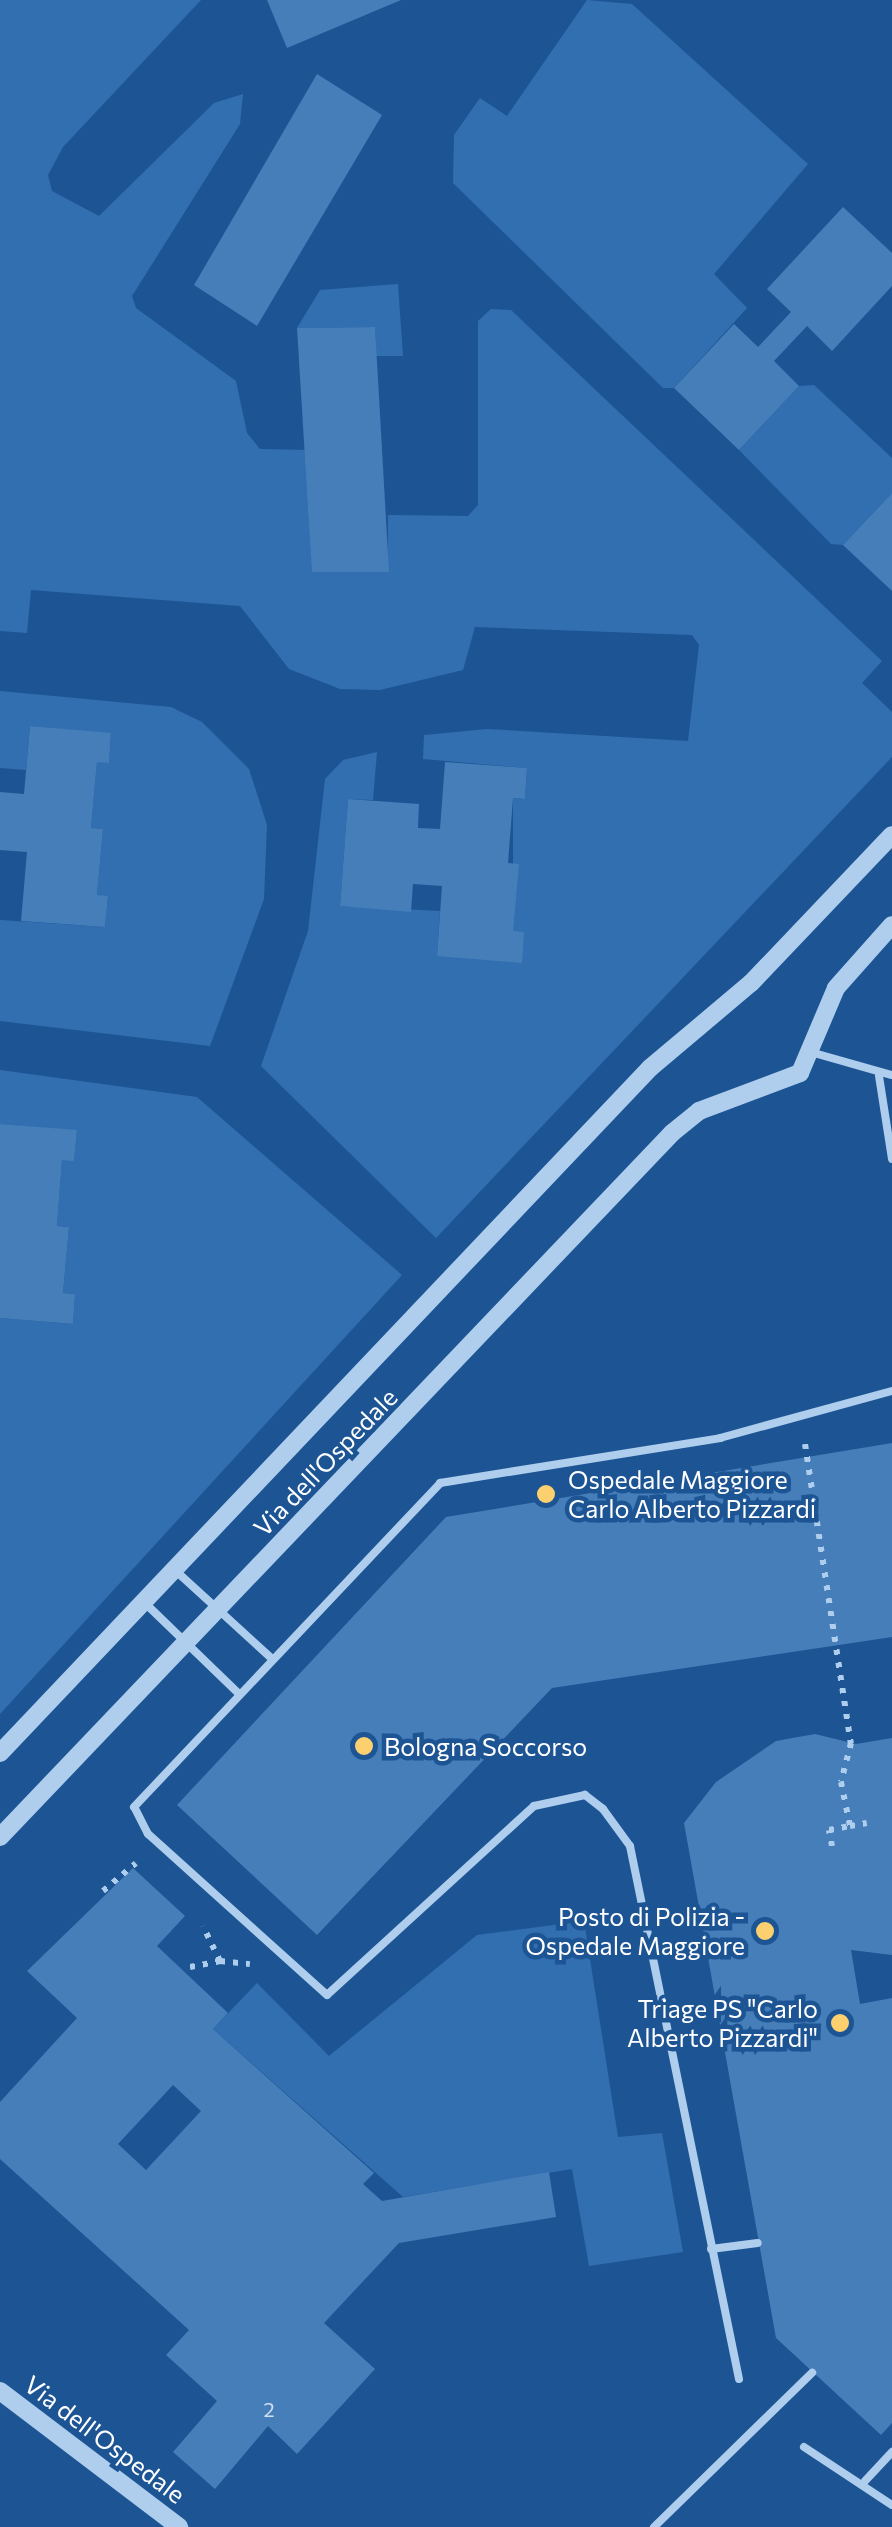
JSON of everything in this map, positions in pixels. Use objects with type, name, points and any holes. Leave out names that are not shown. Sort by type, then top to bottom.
[{"type":"street","name":"Via dell'Ospedale","points":[[0,1753],[147,1605],[650,1068],[751,983],[892,835]]},
{"type":"street","points":[[814,1053],[836,988],[892,924]]},
{"type":"street","name":"Via dell'Ospedale","points":[[0,1837],[685,1121],[783,1082],[814,1053]]},
{"type":"street","name":"Via dell'Ospedale","points":[[0,2390],[179,2527]]},
{"type":"lane","points":[[814,1053],[880,1076],[892,1075]]},
{"type":"lane","points":[[880,1076],[892,1160]]},
{"type":"lane","points":[[740,2379],[638,1882],[617,1824],[585,1795],[534,1806],[327,1994],[134,1820],[139,1793],[449,1479],[720,1438],[892,1391]]},
{"type":"lane","points":[[177,1572],[270,1657]]},
{"type":"lane","points":[[147,1605],[237,1692]]},
{"type":"lane","points":[[712,2249],[758,2242]]},
{"type":"lane","points":[[654,2527],[812,2373]]},
{"type":"lane","points":[[804,2448],[865,2481],[892,2505]]},
{"type":"lane","points":[[865,2481],[892,2452]]},
{"type":"path","points":[[791,1444],[805,1442],[808,1457],[851,1743],[841,1782],[850,1826]]},
{"type":"path","points":[[832,1846],[829,1830],[866,1823]]},
{"type":"path","points":[[102,1891],[126,1864],[149,1876]]},
{"type":"path","points":[[192,1916],[220,1961]]},
{"type":"path","points":[[190,1966],[220,1961],[242,1970]]},
{"type":"shaded area","points":[[0,0],[201,0],[63,147],[48,175],[52,191],[99,216],[214,103],[243,94],[240,124],[132,296],[136,308],[236,381],[247,433],[260,449],[310,450],[312,572],[388,572],[388,515],[468,516],[478,505],[478,321],[491,309],[511,310],[882,661],[862,683],[892,712],[892,757],[436,1238],[261,1066],[308,931],[325,779],[343,760],[377,752],[373,800],[348,799],[340,906],[440,911],[437,956],[513,931],[513,798],[525,799],[527,768],[423,759],[424,735],[487,729],[688,741],[699,645],[692,635],[475,627],[463,670],[380,690],[340,689],[289,669],[240,606],[31,590],[27,633],[0,631]]},
{"type":"shaded area","points":[[587,0],[632,4],[808,164],[714,274],[747,308],[674,388],[663,388],[453,183],[454,135],[480,98],[507,116]]},
{"type":"shaded area","points":[[398,284],[403,356],[376,356],[375,327],[297,328],[320,290]]},
{"type":"shaded area","points":[[814,385],[892,458],[892,493],[843,545],[831,544],[739,450],[799,386]]},
{"type":"shaded area","points":[[0,691],[171,707],[202,722],[249,769],[267,825],[264,899],[210,1046],[0,1021],[0,920],[105,927],[108,897],[97,895],[103,829],[91,828],[97,762],[109,762],[111,734],[30,726],[26,770],[0,768]]},
{"type":"shaded area","points":[[0,1070],[197,1097],[402,1275],[0,1714],[0,1318],[73,1324],[75,1294],[63,1293],[69,1227],[57,1226],[62,1160],[74,1160],[77,1131],[0,1124]]},
{"type":"shaded area","points":[[584,1921],[618,2137],[662,2133],[683,2252],[589,2266],[572,2169],[403,2197],[213,2029],[257,1983],[329,2056],[477,1935]]},
{"type":"building","points":[[267,0],[401,0],[287,48]]},
{"type":"building","points":[[317,74],[382,115],[257,326],[194,285]]},
{"type":"building","points":[[843,207],[892,253],[892,286],[832,351],[807,326],[774,361],[799,386],[739,450],[674,388],[734,324],[758,347],[791,312],[767,289]]},
{"type":"building","points":[[375,327],[389,572],[312,572],[297,328]]},
{"type":"building","points":[[892,493],[892,591],[843,545]]},
{"type":"building","points":[[30,726],[111,733],[109,763],[97,762],[91,828],[103,829],[97,895],[108,896],[105,927],[21,921],[27,852],[0,850],[0,792],[24,794]]},
{"type":"building","points":[[445,762],[527,768],[525,799],[513,798],[508,863],[519,864],[513,931],[524,932],[522,963],[437,956],[442,886],[413,884],[411,912],[340,906],[348,799],[419,804],[418,828],[440,829]]},
{"type":"building","points":[[0,1124],[77,1130],[74,1161],[62,1160],[57,1226],[69,1227],[63,1293],[75,1294],[73,1324],[0,1318]]},
{"type":"building","name":"Bologna Soccorso","points":[[892,1443],[892,1637],[552,1688],[317,1935],[177,1805],[446,1517]]},
{"type":"building","points":[[815,1734],[856,1744],[892,1738],[892,1955],[851,1950],[860,2004],[892,1998],[892,2423],[881,2435],[776,2338],[684,1823],[716,1782],[776,1741]]},
{"type":"building","points":[[133,1868],[185,1916],[157,1946],[228,2013],[213,2029],[374,2173],[363,2184],[382,2201],[549,2172],[556,2217],[399,2243],[324,2323],[375,2369],[297,2454],[268,2426],[215,2489],[173,2452],[217,2401],[166,2355],[189,2330],[0,2159],[0,2102],[77,2018],[27,1971]],"holes":[[[173,2085],[201,2111],[146,2170],[118,2144]]]},
{"type":"place","name":"Ospedale Maggiore Carlo Alberto Pizzardi","points":[[546,1494]]},
{"type":"place","name":"Bologna Soccorso","points":[[364,1746]]},
{"type":"place","name":"Posto di Polizia - Ospedale Maggiore","points":[[765,1931]]},
{"type":"place","name":"Triage PS \"Carlo Alberto Pizzardi\"","points":[[840,2023]]}]
